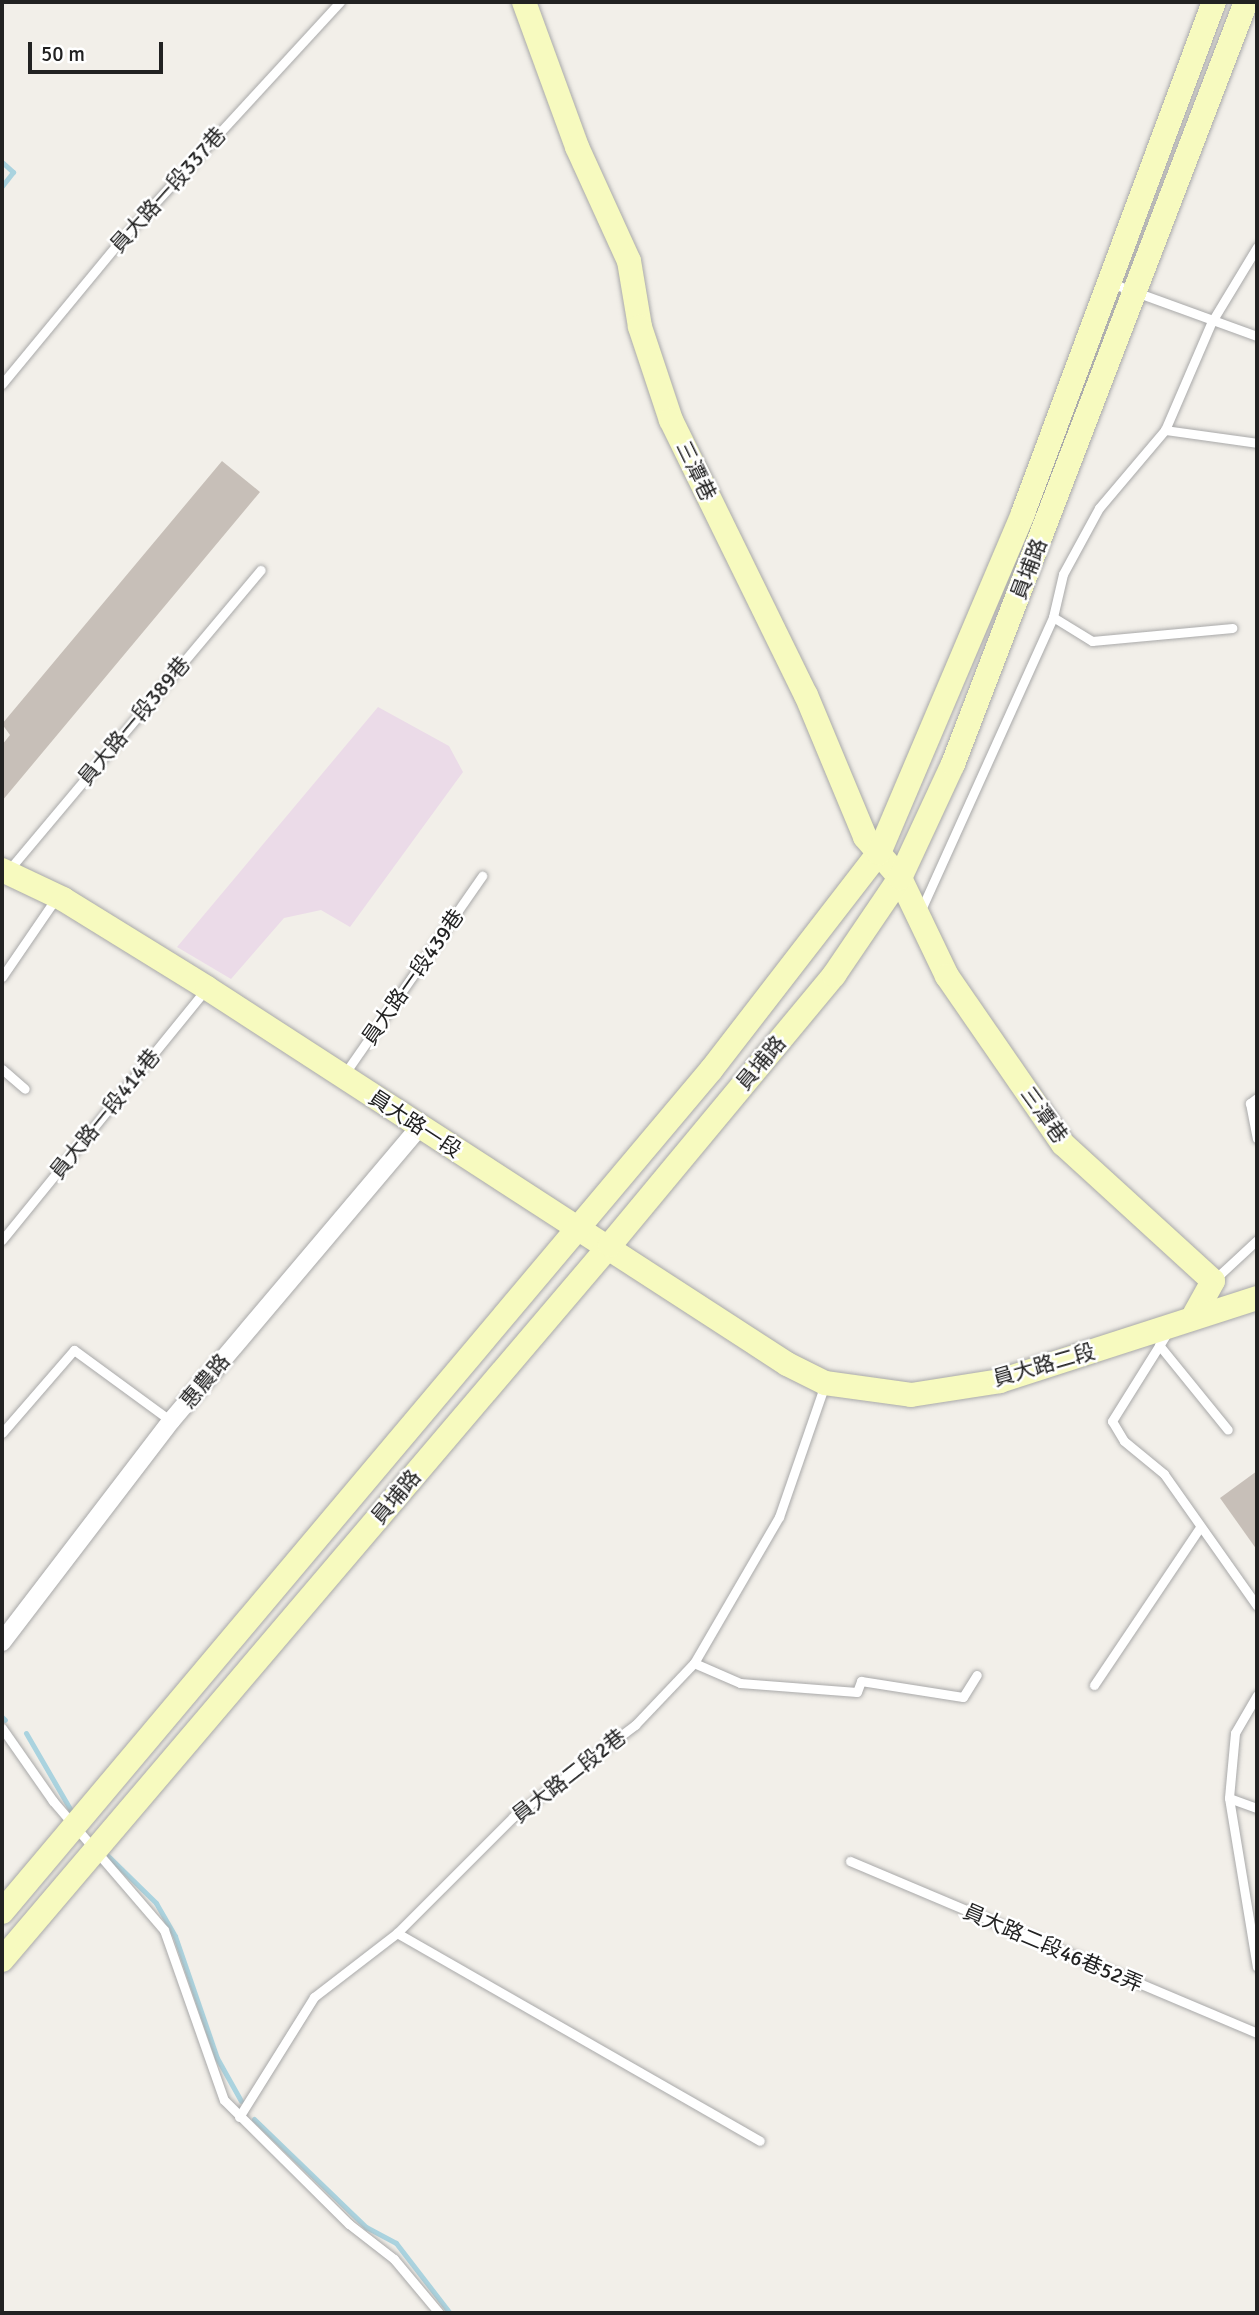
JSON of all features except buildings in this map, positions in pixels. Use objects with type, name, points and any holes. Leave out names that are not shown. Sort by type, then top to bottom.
[{"type":"street","name":"三潭巷","points":[[524,2],[577,147],[629,261],[640,327],[671,420],[806,695],[865,837],[900,878],[917,920],[947,976],[1063,1144],[1213,1281]]},
{"type":"street","name":"員埔路","points":[[2,1912],[711,1070],[879,853],[1023,513],[1214,2]]},
{"type":"street","name":"員埔路","points":[[2,1960],[610,1245],[834,975],[900,878],[953,764],[1247,2]]},
{"type":"street","name":"員大路一段","points":[[5,871],[57,896],[207,988],[419,1128],[610,1245],[787,1364],[825,1383]]},
{"type":"street","name":"惠農路","points":[[2,1642],[171,1421],[419,1128]]},
{"type":"street","points":[[1184,1318],[1213,1281]]},
{"type":"street","name":"員大路二段","points":[[825,1383],[911,1395],[999,1381],[1184,1318],[1257,1298]]},
{"type":"lane","name":"員大路一段337巷","points":[[2,384],[120,241],[340,2]]},
{"type":"lane","points":[[917,920],[1052,617],[1063,574],[1100,508],[1165,430],[1210,323],[1257,247]]},
{"type":"lane","points":[[1110,282],[1210,323],[1257,336]]},
{"type":"lane","points":[[1165,430],[1257,443]]},
{"type":"lane","name":"員大路一段389巷","points":[[5,871],[261,570]]},
{"type":"lane","points":[[1052,617],[1092,641],[1231,628]]},
{"type":"lane","name":"員大路一段439巷","points":[[342,1077],[415,981],[482,876]]},
{"type":"lane","points":[[2,977],[57,896]]},
{"type":"lane","name":"員大路一段414巷","points":[[2,1240],[207,988]]},
{"type":"lane","points":[[2,1069],[25,1089]]},
{"type":"lane","points":[[1257,1098],[1250,1104],[1257,1138]]},
{"type":"lane","points":[[1213,1281],[1257,1240]]},
{"type":"lane","points":[[1184,1318],[1159,1345],[1112,1421],[1124,1441],[1164,1474],[1199,1529],[1257,1606]]},
{"type":"lane","points":[[1159,1345],[1228,1430]]},
{"type":"lane","points":[[2,1433],[74,1349],[171,1421]]},
{"type":"lane","name":"員大路二段2巷","points":[[239,2117],[305,2007],[397,1933],[513,1818],[635,1725],[694,1663],[779,1517],[825,1383]]},
{"type":"lane","points":[[1094,1685],[1199,1529]]},
{"type":"lane","points":[[694,1663],[740,1683],[857,1692],[861,1681],[963,1697],[977,1675]]},
{"type":"lane","points":[[1257,1695],[1236,1733],[1230,1798],[1257,1967]]},
{"type":"lane","points":[[2,1728],[94,1852],[164,1930],[212,2079],[239,2117],[349,2224],[394,2259],[439,2313]]},
{"type":"lane","points":[[1230,1798],[1257,1808]]},
{"type":"lane","name":"員大路二段46巷52弄","points":[[850,1861],[1257,2033]]},
{"type":"lane","points":[[397,1933],[760,2141]]},
{"type":"shaded area","points":[[378,707],[449,746],[463,772],[350,927],[321,910],[284,918],[231,979],[177,947]]},
{"type":"waterway","points":[[2,162],[13,172],[2,186]]},
{"type":"waterway","points":[[2,1717],[5,1720]]},
{"type":"waterway","points":[[26,1733],[73,1814]]},
{"type":"waterway","points":[[104,1852],[156,1903],[175,1936],[217,2058],[241,2101]]},
{"type":"waterway","points":[[254,2119],[366,2227],[396,2243],[450,2313]]}]
